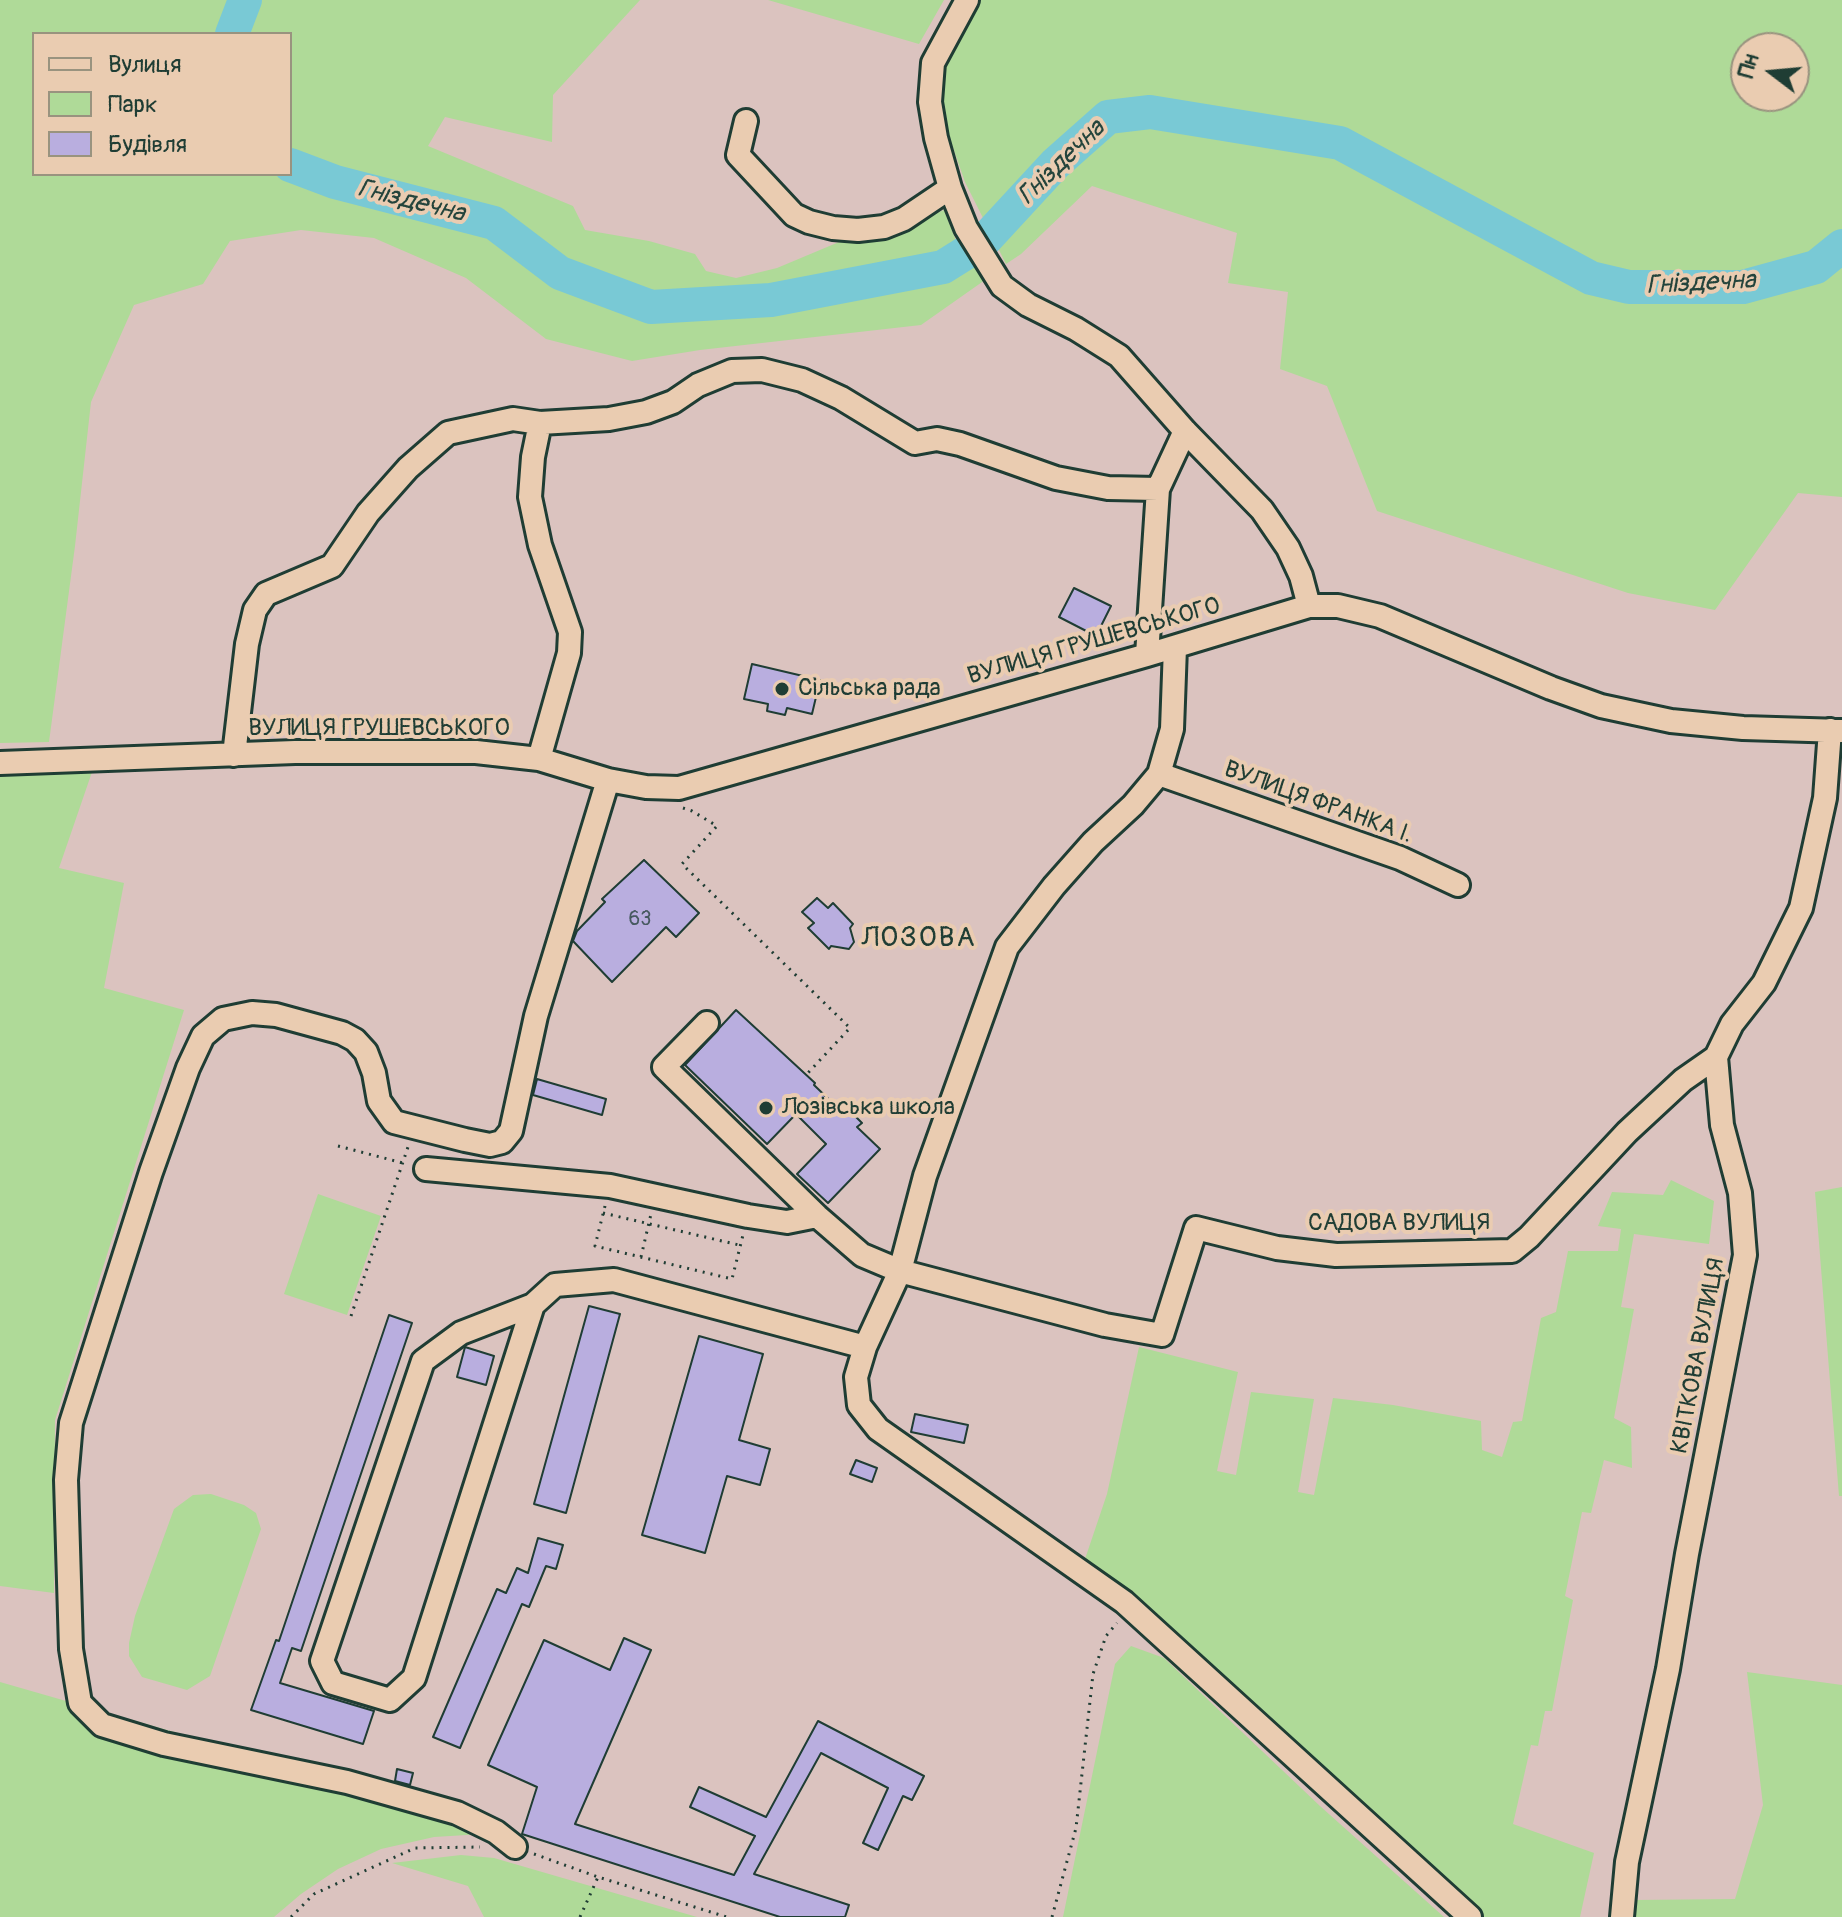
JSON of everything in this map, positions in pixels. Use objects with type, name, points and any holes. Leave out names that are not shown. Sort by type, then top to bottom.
[{"type":"street","points":[[967,0],[933,63],[930,102],[950,188],[966,228],[1002,286],[1028,305],[1076,329],[1119,356],[1185,431],[1262,510],[1294,562],[1309,606]]},
{"type":"street","points":[[746,121],[738,155],[794,215],[809,222],[858,230],[884,227],[904,219],[950,188]]},
{"type":"street","points":[[234,755],[247,644],[255,610],[266,594],[332,566],[368,513],[408,468],[448,433],[513,419],[540,423],[609,419],[646,412],[673,402],[698,385],[732,371],[762,370],[802,380],[841,398],[915,443],[937,439],[960,444],[1056,478],[1095,485],[1158,489]]},
{"type":"street","points":[[539,759],[569,653],[570,632],[540,545],[530,497],[540,423]]},
{"type":"street","points":[[1147,655],[1158,489],[1185,431]]},
{"type":"street","name":"ВУЛИЦЯ ГРУШЕВСЬКОГО","points":[[0,763],[234,755],[476,752],[539,759],[608,780],[668,788],[707,782],[1309,606],[1338,606],[1380,616],[1601,706],[1686,722],[1743,728],[1836,730]]},
{"type":"street","points":[[1175,647],[1172,729],[1159,774],[1054,886],[1007,947],[925,1176],[900,1271],[865,1347],[856,1377],[859,1405],[878,1429],[1130,1607],[1470,1917]]},
{"type":"street","points":[[1716,1057],[1732,1024],[1764,983],[1801,908],[1836,730]]},
{"type":"street","name":"ВУЛИЦЯ ФРАНКА І.","points":[[1159,774],[1400,858],[1458,885]]},
{"type":"street","points":[[515,1847],[496,1832],[457,1813],[347,1782],[164,1744],[102,1725],[80,1703],[71,1649],[66,1480],[71,1423],[151,1172],[188,1068],[203,1036],[223,1019],[252,1013],[276,1015],[342,1033],[355,1040],[366,1052],[379,1101],[394,1122],[490,1145],[502,1142],[511,1131],[536,1016],[608,780]]},
{"type":"street","points":[[707,1023],[664,1067],[817,1216],[862,1255],[900,1271]]},
{"type":"street","name":"САДОВА ВУЛИЦЯ","points":[[900,1271],[1105,1325],[1162,1335],[1196,1228],[1277,1248],[1336,1255],[1512,1251],[1529,1237],[1627,1132],[1683,1080],[1716,1057]]},
{"type":"street","name":"КВІТКОВА ВУЛИЦЯ","points":[[1622,1917],[1627,1862],[1668,1669],[1745,1255],[1740,1193],[1722,1125],[1716,1057]]},
{"type":"street","points":[[426,1169],[610,1186],[787,1222],[817,1216]]},
{"type":"street","points":[[533,1305],[414,1678],[390,1700],[333,1683],[322,1661],[423,1361],[461,1333],[533,1305],[555,1285],[614,1280],[865,1347]]},
{"type":"path","points":[[717,826],[682,864],[850,1028],[806,1075]]},
{"type":"path","points":[[351,1316],[415,1128]]},
{"type":"path","points":[[338,1146],[426,1169]]},
{"type":"path","points":[[641,1257],[656,1195]]},
{"type":"path","points":[[740,1246],[603,1213],[595,1246],[732,1279],[748,1216]]},
{"type":"path","points":[[1052,1917],[1076,1828],[1093,1674],[1106,1636],[1130,1607]]},
{"type":"path","points":[[291,1917],[314,1894],[415,1848],[515,1847],[598,1877],[727,1917]]},
{"type":"path","points":[[580,1917],[598,1877]]},
{"type":"green space","points":[[0,0],[640,0],[553,95],[552,142],[445,117],[428,146],[573,206],[585,230],[649,241],[695,254],[706,271],[736,278],[777,268],[839,242],[879,242],[906,226],[944,210],[957,243],[985,280],[921,325],[700,350],[632,361],[546,339],[466,278],[374,238],[301,230],[230,241],[203,284],[134,305],[91,402],[49,742],[0,743]]},
{"type":"green space","points":[[768,0],[944,0],[919,44]]},
{"type":"green space","points":[[981,0],[1842,0],[1842,497],[1798,493],[1715,610],[1628,593],[1377,511],[1327,386],[1280,369],[1288,292],[1228,283],[1237,233],[1092,186],[1021,254],[1006,264],[965,182],[945,125],[941,85],[946,59]]},
{"type":"green space","points":[[92,772],[59,868],[124,883],[104,988],[184,1010],[55,1420],[54,1593],[0,1586],[0,775]]},
{"type":"green space","points":[[1671,1180],[1714,1201],[1709,1244],[1634,1234],[1621,1307],[1634,1309],[1614,1418],[1631,1427],[1632,1468],[1604,1460],[1591,1513],[1582,1512],[1565,1596],[1573,1600],[1552,1711],[1545,1711],[1538,1746],[1531,1745],[1513,1824],[1594,1853],[1580,1917],[1484,1917],[1085,1559],[1107,1494],[1139,1347],[1238,1372],[1217,1471],[1236,1475],[1251,1392],[1314,1399],[1298,1492],[1314,1495],[1333,1398],[1481,1421],[1482,1450],[1502,1457],[1513,1422],[1522,1421],[1541,1318],[1556,1312],[1568,1251],[1618,1251],[1621,1229],[1598,1226],[1612,1192],[1663,1195]]},
{"type":"green space","points":[[1842,1187],[1842,1496],[1839,1496],[1815,1192]]},
{"type":"green space","points":[[318,1194],[381,1216],[347,1315],[284,1294]]},
{"type":"green space","points":[[211,1494],[244,1505],[256,1513],[261,1529],[210,1676],[187,1690],[142,1677],[129,1656],[129,1643],[135,1616],[174,1509],[193,1495]]},
{"type":"green space","points":[[1131,1646],[1164,1658],[1320,1806],[1444,1917],[1063,1917],[1115,1664]]},
{"type":"green space","points":[[1747,1672],[1842,1685],[1842,1917],[1636,1917],[1633,1900],[1735,1899],[1763,1805]]},
{"type":"green space","points":[[0,1682],[226,1747],[343,1770],[483,1834],[434,1837],[381,1849],[338,1869],[274,1917],[0,1917]]},
{"type":"green space","points":[[461,1855],[494,1858],[697,1917],[484,1917],[468,1886],[392,1863]]},
{"type":"building","points":[[1074,588],[1111,606],[1096,636],[1059,617]]},
{"type":"building","name":"Сільська рада","points":[[752,664],[820,680],[812,714],[787,708],[785,715],[767,711],[768,704],[744,699]]},
{"type":"building","points":[[644,860],[699,913],[676,937],[666,927],[612,982],[573,941],[577,931],[605,902],[602,899]]},
{"type":"building","points":[[817,898],[828,908],[833,903],[853,924],[850,928],[854,942],[849,949],[831,946],[829,949],[808,928],[814,923],[802,912]]},
{"type":"building","points":[[736,1010],[846,1116],[851,1112],[862,1123],[857,1127],[880,1149],[828,1203],[797,1174],[826,1144],[796,1114],[767,1144],[685,1065]]},
{"type":"building","points":[[537,1079],[606,1099],[602,1115],[533,1095]]},
{"type":"building","points":[[589,1306],[620,1314],[566,1513],[534,1504]]},
{"type":"building","points":[[389,1315],[412,1323],[301,1651],[292,1648],[280,1683],[374,1711],[363,1744],[251,1710],[276,1640],[279,1641]]},
{"type":"building","points":[[699,1336],[763,1354],[739,1440],[770,1449],[760,1485],[727,1476],[705,1553],[642,1535]]},
{"type":"building","points":[[465,1347],[494,1356],[486,1385],[457,1377]]},
{"type":"building","points":[[915,1414],[968,1425],[964,1443],[911,1432]]},
{"type":"building","points":[[856,1460],[877,1468],[872,1482],[850,1474]]},
{"type":"building","points":[[538,1538],[563,1545],[556,1569],[546,1566],[529,1607],[522,1604],[460,1748],[433,1737],[497,1589],[506,1593],[517,1568],[528,1573]]},
{"type":"building","points":[[624,1638],[651,1650],[575,1824],[734,1875],[755,1836],[690,1807],[699,1787],[766,1817],[818,1721],[924,1776],[912,1800],[903,1796],[878,1850],[863,1843],[888,1788],[821,1753],[754,1874],[849,1905],[845,1917],[780,1917],[522,1834],[537,1787],[488,1765],[544,1640],[610,1670]]},
{"type":"building","points":[[397,1769],[413,1773],[410,1785],[395,1781]]},
{"type":"waterway","name":"Гніздечна","points":[[233,32],[245,0]]},
{"type":"waterway","name":"Гніздечна","points":[[292,166],[335,182],[494,223],[560,273],[651,307],[771,300],[943,267],[983,242],[1055,164],[1108,117],[1150,112],[1340,143],[1591,278],[1629,287],[1743,287],[1816,267],[1842,246]]},
{"type":"place","name":"Сільська рада","points":[[782,689]]},
{"type":"place","name":"Лозівська школа","points":[[766,1108]]},
{"type":"district","name":"ЛОЗОВА","points":[[919,939]]}]
